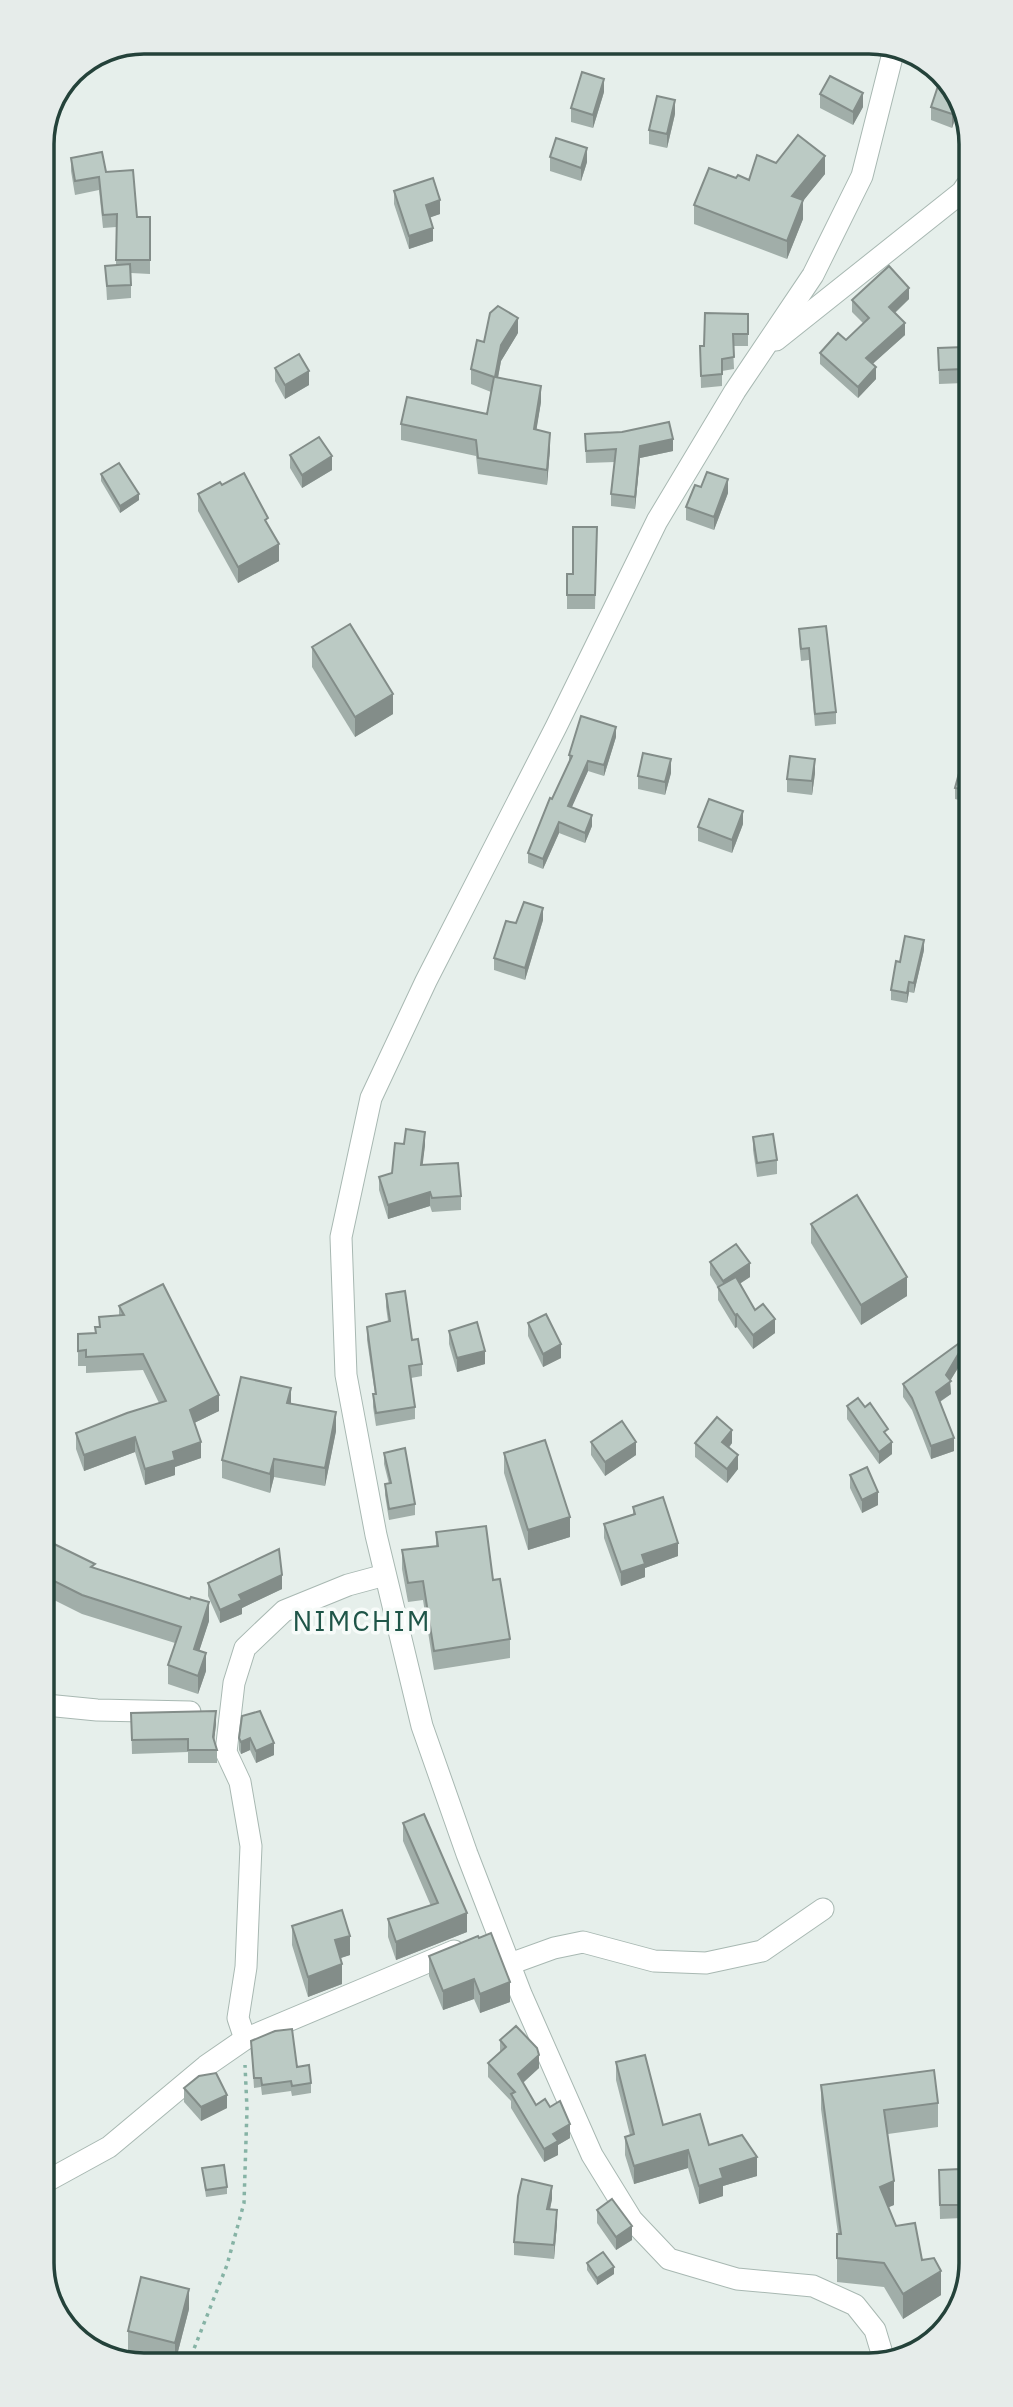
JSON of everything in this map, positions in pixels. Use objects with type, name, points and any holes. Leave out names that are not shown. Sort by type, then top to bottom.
[{"type":"street","points":[[881,2352],[874,2330],[855,2305],[813,2286],[737,2279],[669,2259],[632,2220],[592,2155],[510,1964],[467,1854],[422,1726],[385,1575],[346,1375],[341,1237],[371,1098],[426,981],[657,522],[735,391],[813,275],[862,176],[892,58]]},
{"type":"street","points":[[761,352],[959,193]]},
{"type":"street","points":[[244,2039],[238,2018],[246,1967],[251,1846],[240,1782],[226,1752],[234,1683],[244,1648],[284,1611],[348,1584],[385,1575]]},
{"type":"street","points":[[54,1705],[177,1713],[230,1710]]},
{"type":"street","points":[[510,1964],[555,1948],[583,1942],[654,1961],[706,1963],[762,1951],[823,1909]]},
{"type":"street","points":[[54,2177],[109,2147],[206,2066],[244,2039],[498,1933]]},
{"type":"path","points":[[192,2353],[227,2264],[244,2203],[247,2109],[244,2039]]},
{"type":"building","points":[[582,72],[604,79],[593,115],[571,108]]},
{"type":"building","points":[[830,76],[863,93],[853,112],[820,94]]},
{"type":"building","points":[[938,87],[952,113],[952,114],[931,107]]},
{"type":"building","points":[[657,96],[675,100],[667,134],[649,130]]},
{"type":"building","points":[[798,135],[825,156],[792,196],[803,200],[787,241],[694,205],[709,168],[749,180],[757,155],[776,163]]},
{"type":"building","points":[[556,138],[587,148],[581,168],[550,157]]},
{"type":"building","points":[[102,152],[106,172],[133,170],[137,217],[150,217],[150,260],[116,260],[117,214],[103,215],[99,177],[75,181],[71,158]]},
{"type":"building","points":[[433,178],[440,200],[426,205],[433,228],[409,236],[394,191]]},
{"type":"building","points":[[130,264],[131,285],[107,286],[105,266]]},
{"type":"building","points":[[889,266],[909,288],[889,307],[905,323],[866,358],[876,367],[858,387],[820,353],[838,333],[846,340],[869,318],[852,300]]},
{"type":"building","points":[[498,306],[518,318],[501,345],[495,377],[541,386],[534,429],[550,433],[547,470],[478,458],[476,440],[401,424],[407,397],[487,414],[494,377],[471,369],[477,340],[484,342],[490,313]]},
{"type":"building","points":[[705,313],[748,314],[748,334],[733,334],[734,357],[722,359],[722,374],[701,376],[700,346],[704,346]]},
{"type":"building","points":[[959,347],[959,369],[939,370],[938,348]]},
{"type":"building","points":[[299,354],[309,371],[285,385],[275,368]]},
{"type":"building","points":[[669,422],[673,439],[640,446],[635,497],[611,494],[616,449],[586,451],[585,434],[622,432]]},
{"type":"building","points":[[319,437],[332,456],[302,475],[290,455]]},
{"type":"building","points":[[119,463],[139,494],[120,506],[101,474]]},
{"type":"building","points":[[707,472],[728,479],[714,517],[686,507],[695,485],[701,487]]},
{"type":"building","points":[[244,473],[279,544],[238,567],[198,494]]},
{"type":"building","points":[[573,527],[597,527],[595,595],[567,595],[567,574],[573,574]]},
{"type":"building","points":[[350,624],[393,694],[355,717],[312,647]]},
{"type":"building","points":[[826,626],[836,712],[815,714],[809,648],[801,649],[799,629]]},
{"type":"building","points":[[581,716],[616,727],[604,765],[588,761],[568,806],[592,815],[585,833],[559,822],[543,859],[528,853],[550,798],[552,799],[572,756],[569,755]]},
{"type":"building","points":[[643,753],[671,759],[665,782],[638,776]]},
{"type":"building","points":[[790,756],[815,759],[812,781],[787,779]]},
{"type":"building","points":[[959,773],[959,789],[955,788]]},
{"type":"building","points":[[709,799],[743,811],[732,840],[698,827]]},
{"type":"building","points":[[524,902],[543,908],[525,968],[494,958],[506,921],[516,923]]},
{"type":"building","points":[[905,936],[924,940],[914,983],[909,982],[907,993],[891,990],[896,961],[900,962]]},
{"type":"building","points":[[406,1129],[425,1132],[421,1165],[458,1163],[461,1196],[432,1198],[430,1192],[388,1205],[379,1177],[392,1173],[395,1143],[404,1144]]},
{"type":"building","points":[[773,1134],[777,1160],[757,1163],[753,1137]]},
{"type":"building","points":[[857,1195],[907,1277],[861,1305],[811,1224]]},
{"type":"building","points":[[736,1244],[750,1263],[723,1281],[710,1262]]},
{"type":"building","points":[[736,1277],[755,1310],[763,1304],[775,1319],[753,1335],[737,1314],[735,1315],[718,1287]]},
{"type":"building","points":[[163,1284],[219,1395],[190,1410],[201,1442],[173,1452],[175,1460],[145,1469],[135,1437],[84,1455],[76,1433],[166,1401],[143,1354],[86,1357],[86,1350],[78,1351],[78,1334],[96,1333],[95,1327],[100,1327],[99,1317],[124,1315],[119,1306]]},
{"type":"building","points":[[405,1291],[412,1340],[418,1339],[422,1364],[409,1366],[415,1407],[376,1413],[367,1327],[390,1321],[386,1294]]},
{"type":"building","points":[[546,1314],[561,1344],[543,1354],[528,1323]]},
{"type":"building","points":[[477,1322],[485,1351],[457,1358],[449,1331]]},
{"type":"building","points":[[959,1343],[959,1353],[946,1375],[951,1381],[936,1392],[954,1438],[931,1446],[912,1398],[903,1384]]},
{"type":"building","points":[[241,1377],[291,1388],[287,1403],[336,1412],[325,1468],[274,1459],[270,1474],[222,1460]]},
{"type":"building","points":[[858,1398],[865,1407],[870,1403],[888,1429],[884,1432],[892,1442],[879,1452],[847,1406]]},
{"type":"building","points":[[717,1417],[732,1430],[722,1442],[738,1455],[727,1469],[695,1443]]},
{"type":"building","points":[[622,1421],[636,1442],[605,1462],[591,1442]]},
{"type":"building","points":[[545,1440],[570,1517],[528,1530],[504,1453]]},
{"type":"building","points":[[405,1448],[415,1504],[389,1509],[385,1484],[391,1483],[384,1453]]},
{"type":"building","points":[[867,1467],[878,1492],[862,1500],[850,1475]]},
{"type":"building","points":[[663,1497],[678,1543],[642,1555],[645,1564],[621,1572],[604,1524],[635,1514],[633,1507]]},
{"type":"building","points":[[486,1526],[493,1580],[500,1579],[510,1639],[434,1651],[423,1581],[408,1583],[402,1550],[438,1546],[436,1532]]},
{"type":"building","points":[[54,1544],[95,1564],[91,1567],[190,1599],[191,1597],[209,1602],[194,1649],[206,1653],[198,1676],[168,1665],[181,1627],[82,1595],[54,1581]]},
{"type":"building","points":[[279,1549],[282,1575],[239,1595],[242,1600],[220,1610],[208,1583]]},
{"type":"building","points":[[216,1711],[213,1737],[217,1750],[188,1750],[188,1739],[132,1740],[131,1713]]},
{"type":"building","points":[[260,1711],[274,1743],[256,1751],[250,1738],[241,1742],[239,1738],[242,1716]]},
{"type":"building","points":[[424,1814],[467,1913],[396,1942],[388,1919],[438,1903],[403,1823]]},
{"type":"building","points":[[342,1910],[350,1936],[335,1940],[342,1964],[308,1977],[292,1926]]},
{"type":"building","points":[[491,1933],[510,1982],[480,1994],[474,1979],[443,1991],[429,1956]]},
{"type":"building","points":[[516,2026],[537,2048],[539,2055],[518,2074],[536,2105],[545,2099],[550,2107],[560,2101],[570,2124],[553,2134],[558,2141],[544,2149],[511,2094],[515,2092],[488,2063],[506,2047],[500,2040]]},
{"type":"building","points":[[292,2029],[297,2067],[309,2065],[311,2083],[292,2086],[291,2081],[262,2085],[261,2078],[254,2078],[251,2041],[275,2031]]},
{"type":"building","points":[[645,2055],[663,2125],[700,2114],[709,2145],[742,2135],[757,2157],[720,2169],[723,2178],[699,2186],[688,2150],[634,2166],[625,2137],[634,2134],[616,2062]]},
{"type":"building","points":[[934,2070],[938,2103],[884,2110],[894,2181],[880,2187],[896,2226],[915,2223],[922,2260],[934,2258],[941,2271],[903,2294],[884,2263],[837,2258],[837,2234],[841,2234],[821,2085]]},
{"type":"building","points":[[216,2073],[227,2095],[201,2107],[184,2088],[199,2076]]},
{"type":"building","points":[[224,2165],[227,2187],[206,2190],[202,2168]]},
{"type":"building","points":[[959,2169],[959,2205],[940,2205],[939,2170]]},
{"type":"building","points":[[522,2179],[552,2186],[547,2209],[557,2210],[554,2245],[514,2242]]},
{"type":"building","points":[[612,2199],[632,2226],[616,2237],[597,2210]]},
{"type":"building","points":[[603,2252],[614,2267],[597,2278],[587,2263]]},
{"type":"building","points":[[141,2277],[189,2289],[175,2343],[128,2331]]},
{"type":"district","name":"NIMCHIM","points":[[362,1620]]}]
